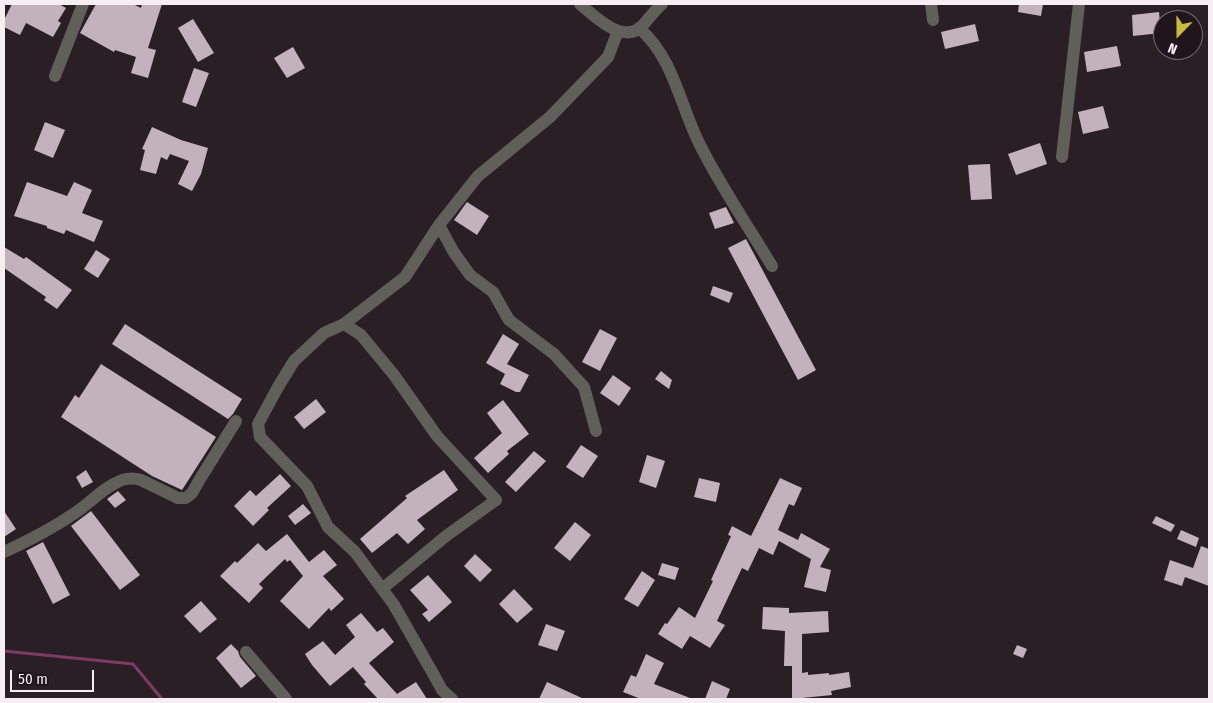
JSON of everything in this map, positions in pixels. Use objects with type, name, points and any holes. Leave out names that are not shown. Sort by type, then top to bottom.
[{"type":"street","points":[[55,76],[83,4]]},
{"type":"street","points":[[580,4],[601,22],[618,31],[632,32],[639,28],[662,4]]},
{"type":"street","points":[[931,4],[933,20]]},
{"type":"street","points":[[1062,157],[1079,4]]},
{"type":"street","points":[[639,28],[648,36],[673,75],[699,143],[716,176],[772,266]]},
{"type":"street","points":[[452,699],[442,690],[434,678],[394,605],[355,552],[328,527],[307,486],[260,437],[258,424],[294,361],[324,333],[344,324],[405,277],[439,225],[478,176],[550,117],[608,57],[618,31]]},
{"type":"street","points":[[439,225],[453,251],[470,276],[493,292],[509,320],[554,354],[584,387],[596,431]]},
{"type":"street","points":[[344,324],[361,335],[394,376],[437,436],[496,500],[446,536],[382,589]]},
{"type":"street","points":[[4,552],[27,542],[74,514],[101,492],[121,480],[136,478],[178,498],[186,498],[196,488],[236,421]]},
{"type":"street","points":[[246,652],[286,699]]},
{"type":"building","points":[[12,4],[59,4],[66,8],[58,21],[61,23],[53,37],[26,23],[20,35],[4,27],[4,20]]},
{"type":"building","points":[[96,4],[133,4],[141,8],[142,4],[162,4],[148,48],[156,50],[148,78],[131,73],[136,57],[115,50],[114,52],[80,33]]},
{"type":"building","points":[[1019,4],[1043,4],[1041,16],[1018,12]]},
{"type":"building","points":[[1153,13],[1153,34],[1133,36],[1132,15]]},
{"type":"building","points":[[193,19],[214,53],[198,62],[178,28]]},
{"type":"building","points":[[975,24],[979,41],[945,49],[941,32]]},
{"type":"building","points":[[1117,46],[1121,66],[1087,72],[1084,52]]},
{"type":"building","points":[[293,47],[305,68],[287,78],[274,58]]},
{"type":"building","points":[[194,68],[209,73],[196,107],[182,102]]},
{"type":"building","points":[[1103,106],[1109,128],[1083,134],[1078,112]]},
{"type":"building","points":[[45,122],[65,130],[53,158],[34,150]]},
{"type":"building","points":[[152,127],[181,140],[208,148],[201,174],[192,191],[178,184],[189,161],[170,154],[167,160],[161,157],[156,174],[140,170],[145,150],[142,149]]},
{"type":"building","points":[[1040,143],[1047,164],[1016,175],[1008,154]]},
{"type":"building","points":[[990,164],[992,199],[971,200],[968,165]]},
{"type":"building","points":[[27,182],[67,196],[74,182],[92,190],[82,213],[103,221],[94,242],[66,230],[64,234],[47,228],[47,226],[14,216]]},
{"type":"building","points":[[467,202],[489,216],[477,235],[454,220]]},
{"type":"building","points":[[726,207],[734,223],[715,229],[709,213]]},
{"type":"building","points":[[746,239],[816,370],[798,380],[728,248]]},
{"type":"building","points":[[4,247],[24,259],[26,257],[72,290],[57,309],[44,300],[46,297],[4,268]]},
{"type":"building","points":[[96,250],[110,259],[98,278],[84,269]]},
{"type":"building","points":[[713,286],[733,293],[729,303],[710,295]]},
{"type":"building","points":[[125,324],[242,399],[233,414],[228,419],[112,344]]},
{"type":"building","points":[[600,329],[617,338],[600,371],[582,362]]},
{"type":"building","points":[[503,334],[519,344],[507,364],[529,375],[520,392],[500,384],[505,374],[486,363]]},
{"type":"building","points":[[101,364],[216,437],[182,490],[152,476],[61,417],[75,395],[79,398]]},
{"type":"building","points":[[661,371],[672,380],[669,389],[655,379]]},
{"type":"building","points":[[613,375],[631,388],[619,406],[600,393]]},
{"type":"building","points":[[316,399],[326,412],[304,429],[294,417]]},
{"type":"building","points":[[503,400],[529,434],[507,451],[509,454],[488,473],[474,458],[502,433],[487,413]]},
{"type":"building","points":[[581,445],[598,456],[583,478],[566,467]]},
{"type":"building","points":[[534,451],[546,461],[516,492],[505,482]]},
{"type":"building","points":[[647,455],[665,461],[656,488],[639,482]]},
{"type":"building","points":[[86,470],[93,482],[82,488],[76,477]]},
{"type":"building","points":[[444,470],[458,490],[417,520],[425,529],[408,544],[397,533],[372,553],[360,539],[407,498],[405,496]]},
{"type":"building","points":[[280,474],[291,486],[267,508],[269,510],[253,526],[234,506],[250,490],[256,496]]},
{"type":"building","points":[[699,478],[720,483],[716,502],[694,497]]},
{"type":"building","points":[[780,478],[802,488],[794,506],[789,504],[778,530],[798,540],[801,533],[830,549],[820,567],[831,570],[826,592],[804,587],[811,559],[779,541],[773,555],[759,548],[748,571],[742,568],[717,621],[725,625],[710,648],[690,636],[682,649],[658,634],[679,607],[695,618],[713,581],[711,580],[731,536],[728,535],[732,526],[751,536]]},
{"type":"building","points":[[118,491],[126,500],[115,508],[107,499]]},
{"type":"building","points":[[303,504],[311,513],[295,525],[288,516]]},
{"type":"building","points":[[4,511],[16,529],[4,537]]},
{"type":"building","points":[[91,511],[140,575],[120,590],[71,526]]},
{"type":"building","points":[[1156,516],[1175,525],[1171,532],[1152,523]]},
{"type":"building","points":[[575,522],[591,535],[570,561],[554,548]]},
{"type":"building","points":[[1181,530],[1199,538],[1196,547],[1177,539]]},
{"type":"building","points":[[287,534],[309,562],[324,550],[337,565],[323,576],[344,599],[331,611],[329,608],[309,629],[280,601],[303,576],[290,560],[287,562],[285,559],[259,584],[263,588],[249,603],[220,576],[258,543],[266,551]]},
{"type":"building","points":[[43,542],[70,595],[53,604],[26,551]]},
{"type":"building","points":[[1201,546],[1209,549],[1209,586],[1185,577],[1182,586],[1164,580],[1170,560],[1193,568]]},
{"type":"building","points":[[475,554],[492,570],[480,582],[464,566]]},
{"type":"building","points":[[662,563],[679,568],[675,580],[658,575]]},
{"type":"building","points":[[642,571],[655,580],[638,607],[624,599]]},
{"type":"building","points":[[428,575],[452,602],[429,622],[422,614],[428,610],[410,590]]},
{"type":"building","points":[[514,589],[533,609],[517,623],[499,604]]},
{"type":"building","points":[[201,601],[217,619],[200,633],[184,616]]},
{"type":"building","points":[[763,607],[789,608],[789,613],[828,611],[829,632],[802,634],[802,673],[808,672],[808,675],[829,673],[829,675],[849,672],[851,687],[831,691],[832,695],[792,699],[792,666],[784,666],[785,631],[762,629]]},
{"type":"building","points":[[361,613],[377,632],[383,628],[394,642],[369,663],[397,694],[416,682],[427,699],[378,699],[364,684],[366,682],[353,667],[330,686],[312,665],[305,654],[323,641],[335,655],[355,637],[346,625]]},
{"type":"building","points":[[546,624],[565,631],[557,651],[538,645]]},
{"type":"building","points":[[231,644],[256,676],[241,688],[216,658]]},
{"type":"building","points":[[1017,645],[1027,649],[1023,658],[1013,654]]},
{"type":"building","points":[[646,654],[664,663],[654,684],[690,699],[641,699],[623,692],[631,675],[636,677]]},
{"type":"building","points":[[712,681],[730,689],[726,699],[705,699]]},
{"type":"building","points":[[547,682],[584,699],[539,699]]},
{"type":"waterway","points":[[4,651],[133,664],[162,699]]}]
